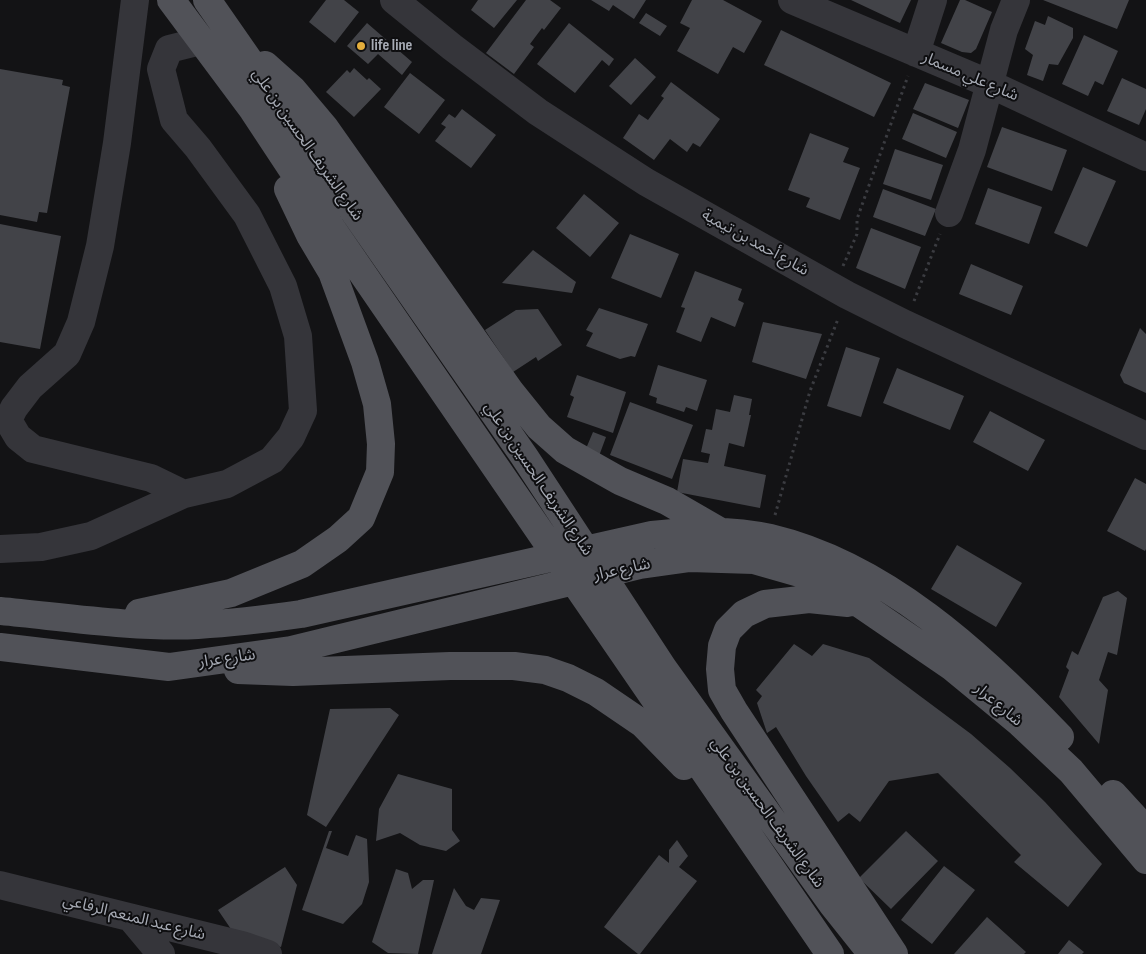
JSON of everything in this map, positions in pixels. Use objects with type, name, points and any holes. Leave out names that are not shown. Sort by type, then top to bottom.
[{"type":"main road","name":"شارع الشريف الحسين بن علي","points":[[171,0],[253,110],[326,221],[830,954]]},
{"type":"main road","name":"شارع الشريف الحسين بن علي","points":[[208,0],[524,456],[663,668],[833,905],[872,954]]},
{"type":"main road","points":[[226,28],[293,90],[325,128],[510,391],[539,427],[565,450],[620,481],[667,501],[721,532]]},
{"type":"main road","points":[[102,620],[231,593],[302,564],[338,539],[361,518],[380,472],[381,444],[377,404],[365,362],[332,272],[310,235],[253,110]]},
{"type":"main road","name":"شارع عرار","points":[[0,611],[159,625],[197,625],[254,620],[300,614],[628,540],[684,532],[721,532],[769,538],[798,546],[872,579],[940,625],[1018,692],[1146,830]]},
{"type":"main road","name":"شارع عرار","points":[[0,647],[169,667],[291,650],[640,565],[690,558],[754,560],[803,574],[860,604],[952,667],[1020,723],[1071,771],[1146,860]]},
{"type":"main road","points":[[860,604],[809,599],[765,604],[744,614],[728,630],[722,646],[720,669],[722,690],[894,954]]},
{"type":"main road","points":[[169,667],[293,672],[450,666],[514,666],[545,670],[568,678],[596,692],[643,724],[734,817]]},
{"type":"street","points":[[135,0],[116,152],[100,246],[81,322],[66,354],[30,387],[14,408],[8,420],[18,437],[34,449],[152,478],[184,494]]},
{"type":"street","name":"شارع أحمد بن تيمية","points":[[394,0],[538,112],[646,182],[841,291],[905,324],[1146,436]]},
{"type":"street","points":[[916,53],[934,0]]},
{"type":"street","points":[[949,213],[972,150],[1004,30],[1016,0]]},
{"type":"street","name":"شارع علي مسمار","points":[[797,1],[1143,148]]},
{"type":"street","points":[[0,549],[41,546],[91,536],[184,494],[227,484],[272,460],[292,437],[303,411],[298,336],[283,286],[247,215],[198,148],[174,120],[161,69],[169,48],[201,41]]},
{"type":"street","name":"شارع عبد المنعم الرفاعي","points":[[0,885],[131,918],[238,950],[268,954]]},
{"type":"street","points":[[131,918],[161,954]]},
{"type":"path","points":[[769,538],[857,234],[858,219],[916,53]]},
{"type":"path","points":[[905,324],[949,213]]},
{"type":"building","points":[[326,0],[344,0],[359,12],[335,43],[309,22]]},
{"type":"building","points":[[478,0],[517,0],[494,28],[471,10]]},
{"type":"building","points":[[526,0],[550,0],[561,8],[530,44],[534,47],[514,74],[486,53]]},
{"type":"building","points":[[591,0],[646,0],[634,19],[613,5],[609,11]]},
{"type":"building","points":[[692,0],[723,0],[762,21],[744,53],[733,47],[718,74],[677,51],[690,28],[680,23]]},
{"type":"building","points":[[851,0],[911,0],[900,23]]},
{"type":"building","points":[[960,0],[965,0],[992,12],[976,49],[971,53],[962,52],[941,43]]},
{"type":"building","points":[[1043,0],[1129,0],[1117,29]]},
{"type":"building","points":[[646,13],[667,26],[660,36],[639,23]]},
{"type":"building","points":[[1048,16],[1073,28],[1073,38],[1058,65],[1049,64],[1043,81],[1027,75],[1033,55],[1025,49],[1035,21],[1045,25]]},
{"type":"building","points":[[367,23],[412,62],[402,75],[378,54],[368,64],[347,46]]},
{"type":"building","points":[[569,23],[614,59],[609,66],[602,60],[575,93],[537,64]]},
{"type":"building","points":[[781,30],[891,83],[874,117],[764,65]]},
{"type":"building","points":[[1084,35],[1118,51],[1103,85],[1095,81],[1088,96],[1062,84]]},
{"type":"building","points":[[635,58],[656,77],[631,105],[609,86]]},
{"type":"building","points":[[354,68],[381,89],[354,117],[326,92],[347,70],[350,73]]},
{"type":"building","points":[[0,69],[63,80],[62,85],[70,87],[47,213],[39,212],[37,222],[0,215]]},
{"type":"building","points":[[410,73],[445,100],[419,134],[384,107]]},
{"type":"building","points":[[1122,78],[1146,89],[1146,109],[1139,125],[1107,111]]},
{"type":"building","points":[[671,82],[720,119],[700,147],[693,143],[687,152],[670,139],[654,160],[623,138],[639,114],[648,120],[664,98],[661,96]]},
{"type":"building","points":[[925,83],[969,100],[958,128],[913,109]]},
{"type":"building","points":[[462,109],[496,135],[471,168],[435,141],[446,127],[441,124],[449,114],[455,118]]},
{"type":"building","points":[[913,113],[957,132],[946,158],[902,139]]},
{"type":"building","points":[[1002,127],[1067,150],[1052,191],[987,167]]},
{"type":"building","points":[[810,133],[849,148],[843,162],[860,168],[840,220],[806,207],[810,198],[788,190]]},
{"type":"building","points":[[895,149],[943,165],[931,200],[883,184]]},
{"type":"building","points":[[1083,167],[1116,181],[1087,247],[1054,233]]},
{"type":"building","points":[[988,188],[1042,207],[1029,244],[975,224]]},
{"type":"building","points":[[883,189],[936,209],[925,236],[873,217]]},
{"type":"building","points":[[584,194],[619,223],[590,257],[556,228]]},
{"type":"building","points":[[0,224],[61,236],[40,349],[0,342]]},
{"type":"building","points":[[871,228],[921,247],[905,289],[856,268]]},
{"type":"building","points":[[630,234],[679,254],[661,298],[611,278]]},
{"type":"building","points":[[533,250],[576,282],[572,293],[502,283]]},
{"type":"building","points":[[971,264],[1023,286],[1011,315],[959,294]]},
{"type":"building","points":[[695,271],[742,289],[738,300],[744,303],[735,327],[711,317],[701,342],[676,332],[685,308],[681,307]]},
{"type":"building","points":[[599,308],[648,324],[635,357],[631,356],[620,359],[586,346],[593,333],[586,330]]},
{"type":"building","points":[[538,309],[562,345],[538,361],[536,357],[513,372],[485,330],[516,310]]},
{"type":"building","points":[[763,322],[822,334],[806,379],[752,362]]},
{"type":"building","points":[[1140,328],[1146,334],[1146,393],[1124,383],[1120,375]]},
{"type":"building","points":[[846,347],[880,358],[861,417],[827,406]]},
{"type":"building","points":[[658,365],[707,380],[697,411],[686,407],[684,412],[656,403],[657,398],[649,395]]},
{"type":"building","points":[[897,368],[964,396],[950,430],[883,403]]},
{"type":"building","points":[[577,375],[626,392],[613,433],[567,417],[574,397],[570,395]]},
{"type":"building","points":[[734,395],[752,399],[749,415],[751,415],[744,447],[729,443],[724,466],[766,475],[760,508],[677,492],[683,459],[708,463],[710,454],[701,452],[706,429],[712,430],[716,409],[730,412]]},
{"type":"building","points":[[630,402],[693,425],[672,479],[610,455]]},
{"type":"building","points":[[990,411],[1045,440],[1028,471],[973,442]]},
{"type":"building","points":[[593,432],[606,437],[599,456],[585,451]]},
{"type":"building","points":[[1135,478],[1146,484],[1145,551],[1107,531]]},
{"type":"building","points":[[957,545],[1022,583],[996,627],[931,589]]},
{"type":"building","points":[[1118,591],[1127,598],[1117,655],[1108,652],[1099,680],[1108,690],[1099,744],[1059,697],[1069,670],[1066,667],[1072,651],[1078,655],[1103,597]]},
{"type":"building","points":[[794,644],[812,656],[823,644],[869,658],[971,734],[1010,768],[1045,802],[1102,864],[1068,907],[1014,862],[1021,855],[938,773],[889,781],[860,822],[849,813],[838,822],[806,776],[776,727],[767,733],[757,703],[762,696],[756,690]]},
{"type":"building","points":[[390,708],[399,715],[326,827],[307,815],[330,709]]},
{"type":"building","points":[[398,774],[452,789],[452,830],[460,841],[446,851],[420,845],[400,833],[376,841],[379,809]]},
{"type":"building","points":[[329,831],[332,831],[326,848],[348,856],[356,835],[367,839],[369,882],[362,904],[343,924],[302,910]]},
{"type":"building","points":[[906,831],[938,861],[891,909],[859,878]]},
{"type":"building","points":[[677,840],[688,856],[679,867],[697,881],[640,954],[638,954],[604,927],[659,855],[669,863],[669,850]]},
{"type":"building","points":[[944,866],[975,890],[932,944],[901,920]]},
{"type":"building","points":[[285,867],[297,885],[281,947],[235,935],[218,910]]},
{"type":"building","points":[[396,869],[408,873],[412,889],[423,880],[434,880],[418,954],[388,953],[372,942]]},
{"type":"building","points":[[454,888],[466,906],[474,910],[481,898],[500,900],[481,954],[432,954]]},
{"type":"building","points":[[987,917],[1026,952],[1024,954],[954,954]]},
{"type":"building","points":[[1069,940],[1084,952],[1082,954],[1058,954]]},
{"type":"place","name":"life line","points":[[361,46]]}]
